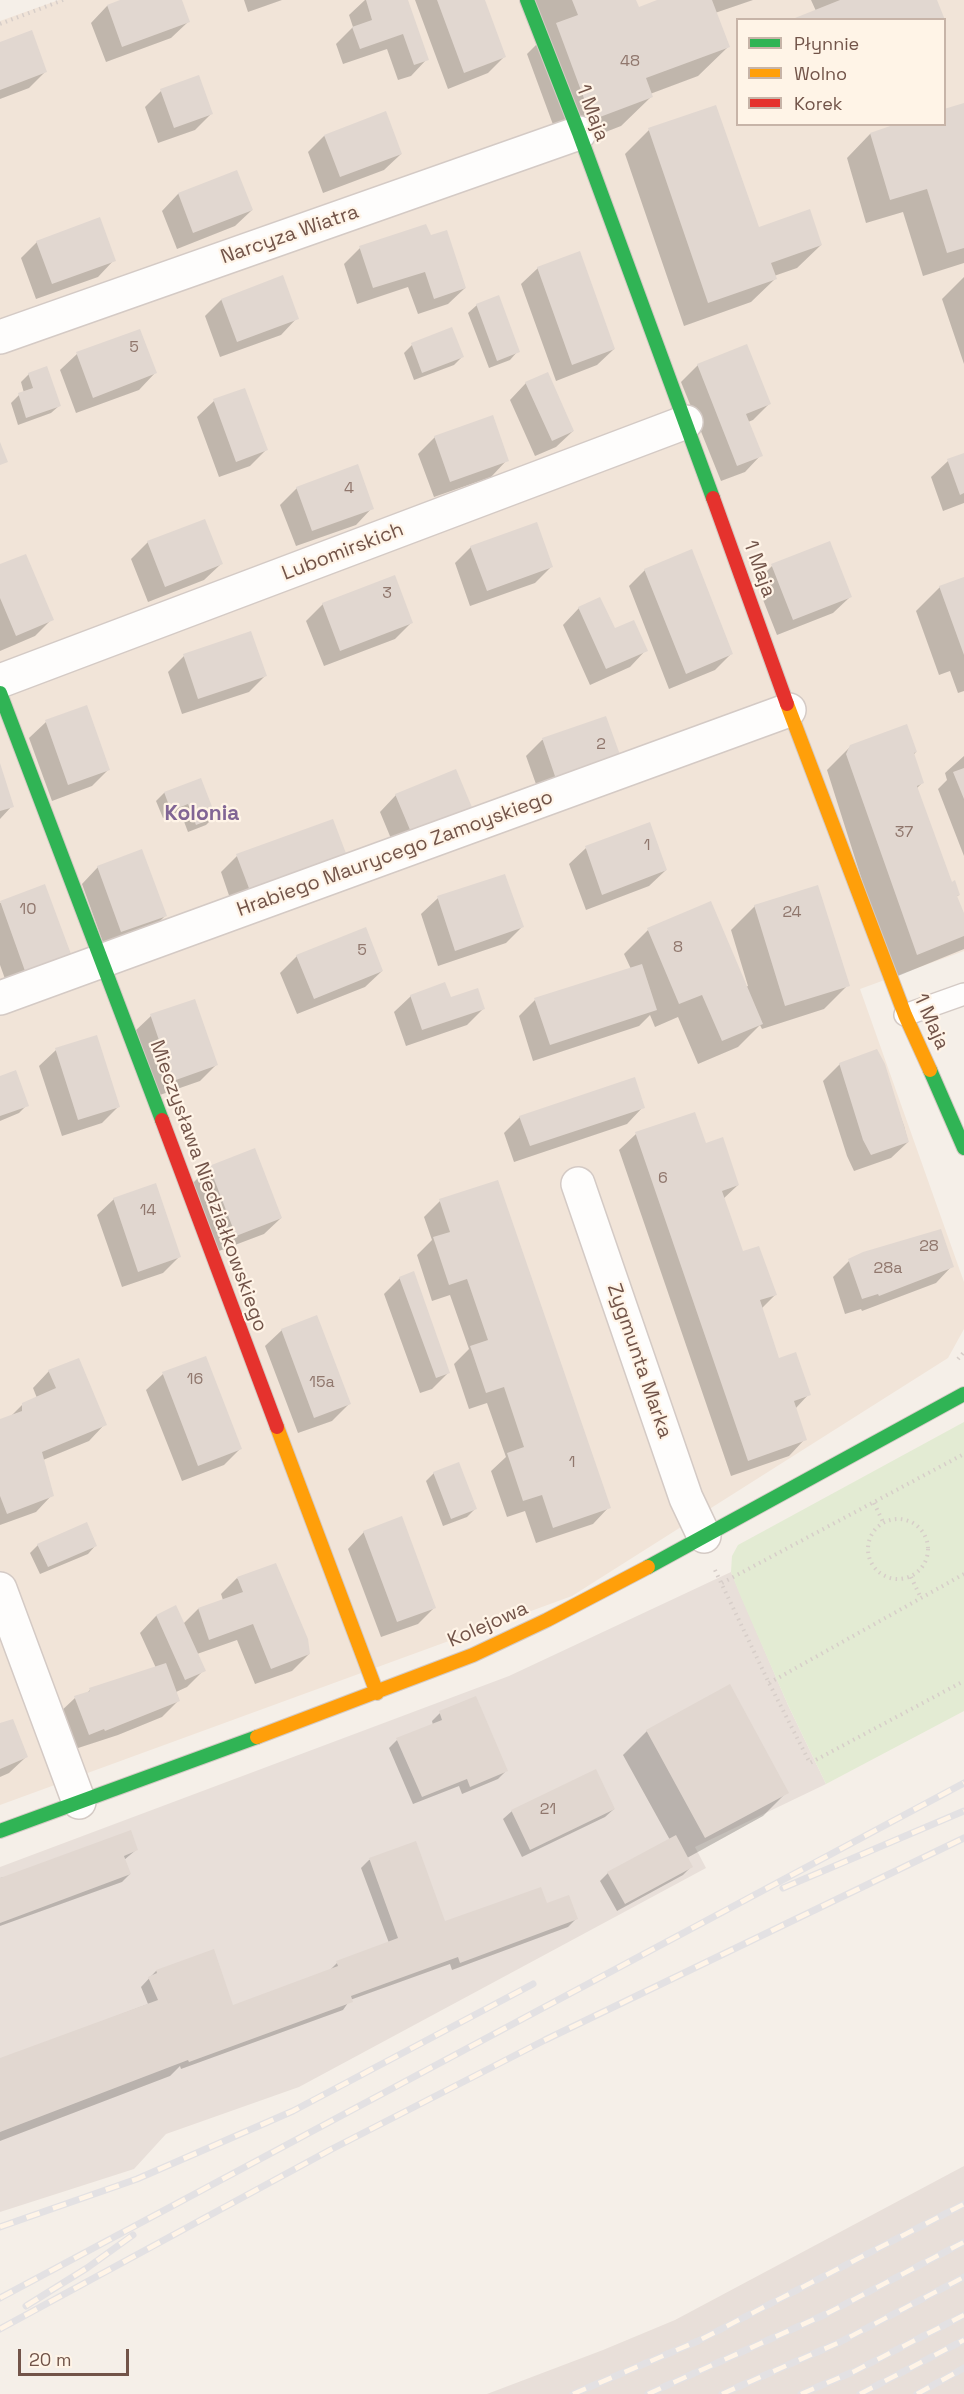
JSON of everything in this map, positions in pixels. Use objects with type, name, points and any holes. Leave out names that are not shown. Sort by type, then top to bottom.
[{"type":"street","name":"1 Maja","points":[[527,0],[579,133],[789,710],[905,1015],[964,1146]]},
{"type":"street","name":"Narcyza Wiatra","points":[[0,337],[579,133]]},
{"type":"street","name":"Lubomirskich","points":[[0,681],[686,422]]},
{"type":"street","name":"Mieczysława Niedziałkowskiego","points":[[0,693],[103,961],[377,1693]]},
{"type":"street","name":"Hrabiego Maurycego Zamoyskiego","points":[[0,998],[789,710]]},
{"type":"street","name":"Zygmunta Marka","points":[[578,1184],[686,1498],[707,1549]]},
{"type":"street","name":"Kolejowa","points":[[0,1831],[377,1693],[472,1655],[707,1549],[964,1394]]},
{"type":"street","points":[[0,1589],[79,1802]]},
{"type":"lane","points":[[905,1015],[964,994]]},
{"type":"path","points":[[0,24],[63,0]]},
{"type":"path","points":[[722,1583],[964,1454]]},
{"type":"path","points":[[874,1503],[882,1522]]},
{"type":"path","points":[[903,1519],[912,1522],[925,1535],[928,1545],[927,1554],[919,1571],[911,1577],[901,1579],[882,1575],[868,1559],[869,1538],[882,1522],[903,1519]]},
{"type":"path","points":[[707,1549],[769,1683],[810,1762],[964,1681]]},
{"type":"path","points":[[769,1683],[964,1574]]},
{"type":"path","points":[[911,1577],[921,1598]]},
{"type":"shaded area","points":[[59,0],[964,0],[964,951],[860,989],[964,1282],[964,1329],[948,1358],[572,1596],[0,1805],[0,21]]},
{"type":"shaded area","points":[[731,1572],[788,1705],[826,1784],[695,1847],[706,1868],[299,2087],[166,2134],[134,2169],[0,2212],[0,1867],[509,1676]]},
{"type":"shaded area","points":[[964,2166],[964,2394],[487,2394],[675,2320]]},
{"type":"green space","points":[[964,1422],[964,1711],[826,1784],[788,1705],[740,1595],[731,1572],[732,1556],[738,1545]]},
{"type":"building","points":[[120,0],[182,0],[190,22],[122,47],[107,5]]},
{"type":"building","points":[[366,0],[408,0],[429,60],[414,65],[403,34],[360,49],[352,27],[372,20]]},
{"type":"building","points":[[437,0],[485,0],[506,57],[464,73]]},
{"type":"building","points":[[572,0],[636,0],[639,7],[657,0],[712,0],[730,47],[646,78],[653,97],[592,120],[556,23],[578,15]]},
{"type":"building","points":[[840,0],[937,0],[944,18],[795,18]]},
{"type":"building","points":[[32,30],[47,72],[0,90],[0,42]]},
{"type":"building","points":[[199,75],[213,114],[174,128],[160,89]]},
{"type":"building","points":[[964,103],[964,248],[947,253],[927,189],[890,200],[870,133],[890,126],[946,126],[946,108]]},
{"type":"building","points":[[716,105],[759,227],[810,209],[822,245],[771,263],[777,279],[708,303],[648,128]]},
{"type":"building","points":[[386,111],[402,154],[340,177],[324,135]]},
{"type":"building","points":[[237,170],[253,210],[193,233],[178,193]]},
{"type":"building","points":[[100,217],[116,261],[52,284],[36,241]]},
{"type":"building","points":[[426,224],[431,235],[447,230],[466,288],[434,299],[425,272],[373,288],[359,246]]},
{"type":"building","points":[[580,251],[615,349],[572,365],[537,267]]},
{"type":"building","points":[[283,275],[299,319],[237,342],[221,299]]},
{"type":"building","points":[[499,295],[520,352],[497,361],[476,304]]},
{"type":"building","points":[[452,327],[464,357],[422,373],[411,343]]},
{"type":"building","points":[[140,329],[157,373],[93,398],[76,352]]},
{"type":"building","points":[[747,344],[771,404],[746,414],[763,456],[737,466],[697,364]]},
{"type":"building","points":[[47,366],[61,406],[26,418],[18,393],[33,388],[28,373]]},
{"type":"building","points":[[548,372],[574,431],[552,441],[525,382]]},
{"type":"building","points":[[245,388],[268,450],[236,462],[213,399]]},
{"type":"building","points":[[493,415],[509,461],[450,482],[434,436]]},
{"type":"building","points":[[0,442],[8,462],[0,465]]},
{"type":"building","points":[[964,453],[964,493],[960,495],[947,459]]},
{"type":"building","points":[[358,464],[374,509],[312,531],[296,487]]},
{"type":"building","points":[[205,519],[223,564],[165,587],[147,541]]},
{"type":"building","points":[[537,522],[553,567],[487,591],[470,546]]},
{"type":"building","points":[[830,541],[852,597],[793,620],[771,564]]},
{"type":"building","points":[[692,549],[733,654],[686,674],[644,569]]},
{"type":"building","points":[[26,554],[54,620],[16,636],[0,598],[0,564]]},
{"type":"building","points":[[395,575],[413,623],[340,651],[322,603]]},
{"type":"building","points":[[964,577],[964,655],[939,586]]},
{"type":"building","points":[[600,597],[615,628],[634,620],[648,651],[606,669],[578,607]]},
{"type":"building","points":[[251,631],[267,676],[198,699],[183,654]]},
{"type":"building","points":[[87,705],[110,770],[68,785],[45,720]]},
{"type":"building","points":[[606,716],[623,763],[558,785],[542,738]]},
{"type":"building","points":[[907,724],[917,752],[914,753],[924,783],[917,786],[952,882],[955,880],[960,895],[957,896],[964,913],[964,936],[917,955],[846,754],[850,745]]},
{"type":"building","points":[[0,763],[14,807],[0,811]]},
{"type":"building","points":[[964,768],[964,799],[953,772]]},
{"type":"building","points":[[456,769],[474,812],[413,837],[395,794]]},
{"type":"building","points":[[201,778],[216,817],[196,825],[188,804],[171,811],[164,792]]},
{"type":"building","points":[[333,819],[347,856],[250,891],[236,854]]},
{"type":"building","points":[[650,822],[667,870],[602,895],[585,846]]},
{"type":"building","points":[[142,849],[167,916],[121,932],[97,866]]},
{"type":"building","points":[[505,874],[524,927],[455,951],[437,896]]},
{"type":"building","points":[[45,884],[71,954],[25,971],[0,901]]},
{"type":"building","points":[[818,885],[850,986],[785,1006],[754,905]]},
{"type":"building","points":[[711,901],[763,1024],[722,1041],[702,995],[679,1004],[647,928]]},
{"type":"building","points":[[366,927],[383,971],[314,999],[296,955]]},
{"type":"building","points":[[642,964],[657,1010],[550,1045],[534,998]]},
{"type":"building","points":[[445,982],[451,997],[478,988],[485,1009],[422,1030],[410,995]]},
{"type":"building","points":[[195,999],[218,1065],[173,1081],[150,1014]]},
{"type":"building","points":[[97,1035],[120,1107],[78,1120],[55,1048]]},
{"type":"building","points":[[877,1049],[885,1064],[909,1142],[871,1155],[863,1140],[839,1063]]},
{"type":"building","points":[[16,1070],[29,1106],[0,1116],[0,1076]]},
{"type":"building","points":[[635,1077],[645,1108],[530,1146],[519,1116]]},
{"type":"building","points":[[695,1112],[706,1143],[723,1137],[739,1185],[722,1191],[743,1251],[759,1246],[777,1295],[760,1300],[779,1358],[796,1352],[811,1395],[794,1401],[807,1440],[748,1461],[635,1132]]},
{"type":"building","points":[[255,1148],[282,1218],[236,1236],[209,1166]]},
{"type":"building","points":[[498,1180],[611,1508],[553,1528],[542,1495],[523,1501],[507,1453],[524,1447],[504,1387],[486,1393],[470,1346],[488,1340],[467,1279],[449,1285],[433,1237],[450,1232],[439,1199]]},
{"type":"building","points":[[156,1183],[181,1257],[138,1272],[113,1198]]},
{"type":"building","points":[[941,1229],[954,1267],[879,1296],[878,1294],[862,1299],[848,1259],[863,1252]]},
{"type":"building","points":[[414,1271],[450,1373],[436,1378],[399,1277]]},
{"type":"building","points":[[317,1315],[351,1404],[314,1418],[281,1329]]},
{"type":"building","points":[[206,1356],[242,1449],[198,1466],[162,1372]]},
{"type":"building","points":[[79,1358],[107,1425],[42,1452],[54,1496],[7,1514],[0,1496],[0,1419],[22,1411],[22,1403],[56,1388],[48,1370]]},
{"type":"building","points":[[459,1462],[477,1509],[451,1519],[433,1472]]},
{"type":"building","points":[[402,1516],[436,1608],[397,1622],[363,1531]]},
{"type":"building","points":[[87,1522],[97,1546],[48,1567],[37,1544]]},
{"type":"building","points":[[276,1563],[308,1639],[310,1654],[271,1669],[253,1624],[209,1640],[198,1608],[243,1592],[237,1577]]},
{"type":"building","points":[[176,1605],[206,1671],[185,1680],[156,1615]]},
{"type":"building","points":[[166,1663],[180,1701],[105,1731],[104,1729],[89,1735],[74,1696],[90,1691],[89,1688]]},
{"type":"building","points":[[730,1684],[789,1793],[705,1838],[646,1730]]},
{"type":"building","points":[[476,1696],[508,1771],[470,1787],[467,1779],[422,1797],[396,1738],[442,1720],[439,1711]]},
{"type":"building","points":[[13,1719],[28,1757],[0,1769],[0,1723]]},
{"type":"building","points":[[596,1769],[615,1809],[530,1850],[511,1810]]},
{"type":"building","points":[[131,1830],[138,1850],[124,1856],[131,1874],[0,1923],[0,1878]]},
{"type":"building","points":[[676,1835],[693,1867],[625,1904],[607,1872]]},
{"type":"building","points":[[416,1841],[445,1921],[541,1887],[547,1903],[569,1895],[578,1919],[460,1963],[458,1957],[351,1996],[353,2002],[189,2062],[188,2060],[0,2132],[0,2058],[158,2000],[148,1977],[157,1973],[156,1970],[214,1949],[233,2005],[338,1966],[336,1961],[398,1938],[369,1858]]},
{"type":"railway","points":[[0,2298],[964,1783]]},
{"type":"railway","points":[[783,1888],[964,1811]]},
{"type":"railway","points":[[0,2329],[330,2150],[545,2040],[964,1838]]},
{"type":"railway","points":[[0,2227],[137,2179],[293,2111],[533,1984]]},
{"type":"railway","points":[[573,2394],[698,2341],[964,2204]]},
{"type":"railway","points":[[26,2306],[87,2268],[133,2235]]},
{"type":"railway","points":[[648,2394],[826,2314],[964,2242]]},
{"type":"railway","points":[[722,2394],[840,2342],[964,2277]]},
{"type":"railway","points":[[801,2394],[855,2371],[964,2315]]},
{"type":"railway","points":[[860,2394],[964,2340]]},
{"type":"railway","points":[[917,2394],[964,2368]]},
{"type":"traffic: fast","points":[[527,0],[579,133],[713,498]]},
{"type":"traffic: fast","points":[[0,693],[162,1120]]},
{"type":"traffic: fast","points":[[930,1070],[964,1148]]},
{"type":"traffic: fast","points":[[648,1567],[964,1394]]},
{"type":"traffic: fast","points":[[0,1831],[257,1737]]},
{"type":"traffic: slow","points":[[787,704],[905,1015],[930,1070]]},
{"type":"traffic: slow","points":[[277,1427],[377,1693]]},
{"type":"traffic: slow","points":[[257,1737],[473,1655],[547,1620],[648,1567]]},
{"type":"traffic: jam","points":[[713,498],[787,704]]},
{"type":"traffic: jam","points":[[162,1120],[277,1427]]},
{"type":"district","name":"Kolonia","points":[[202,814]]}]
